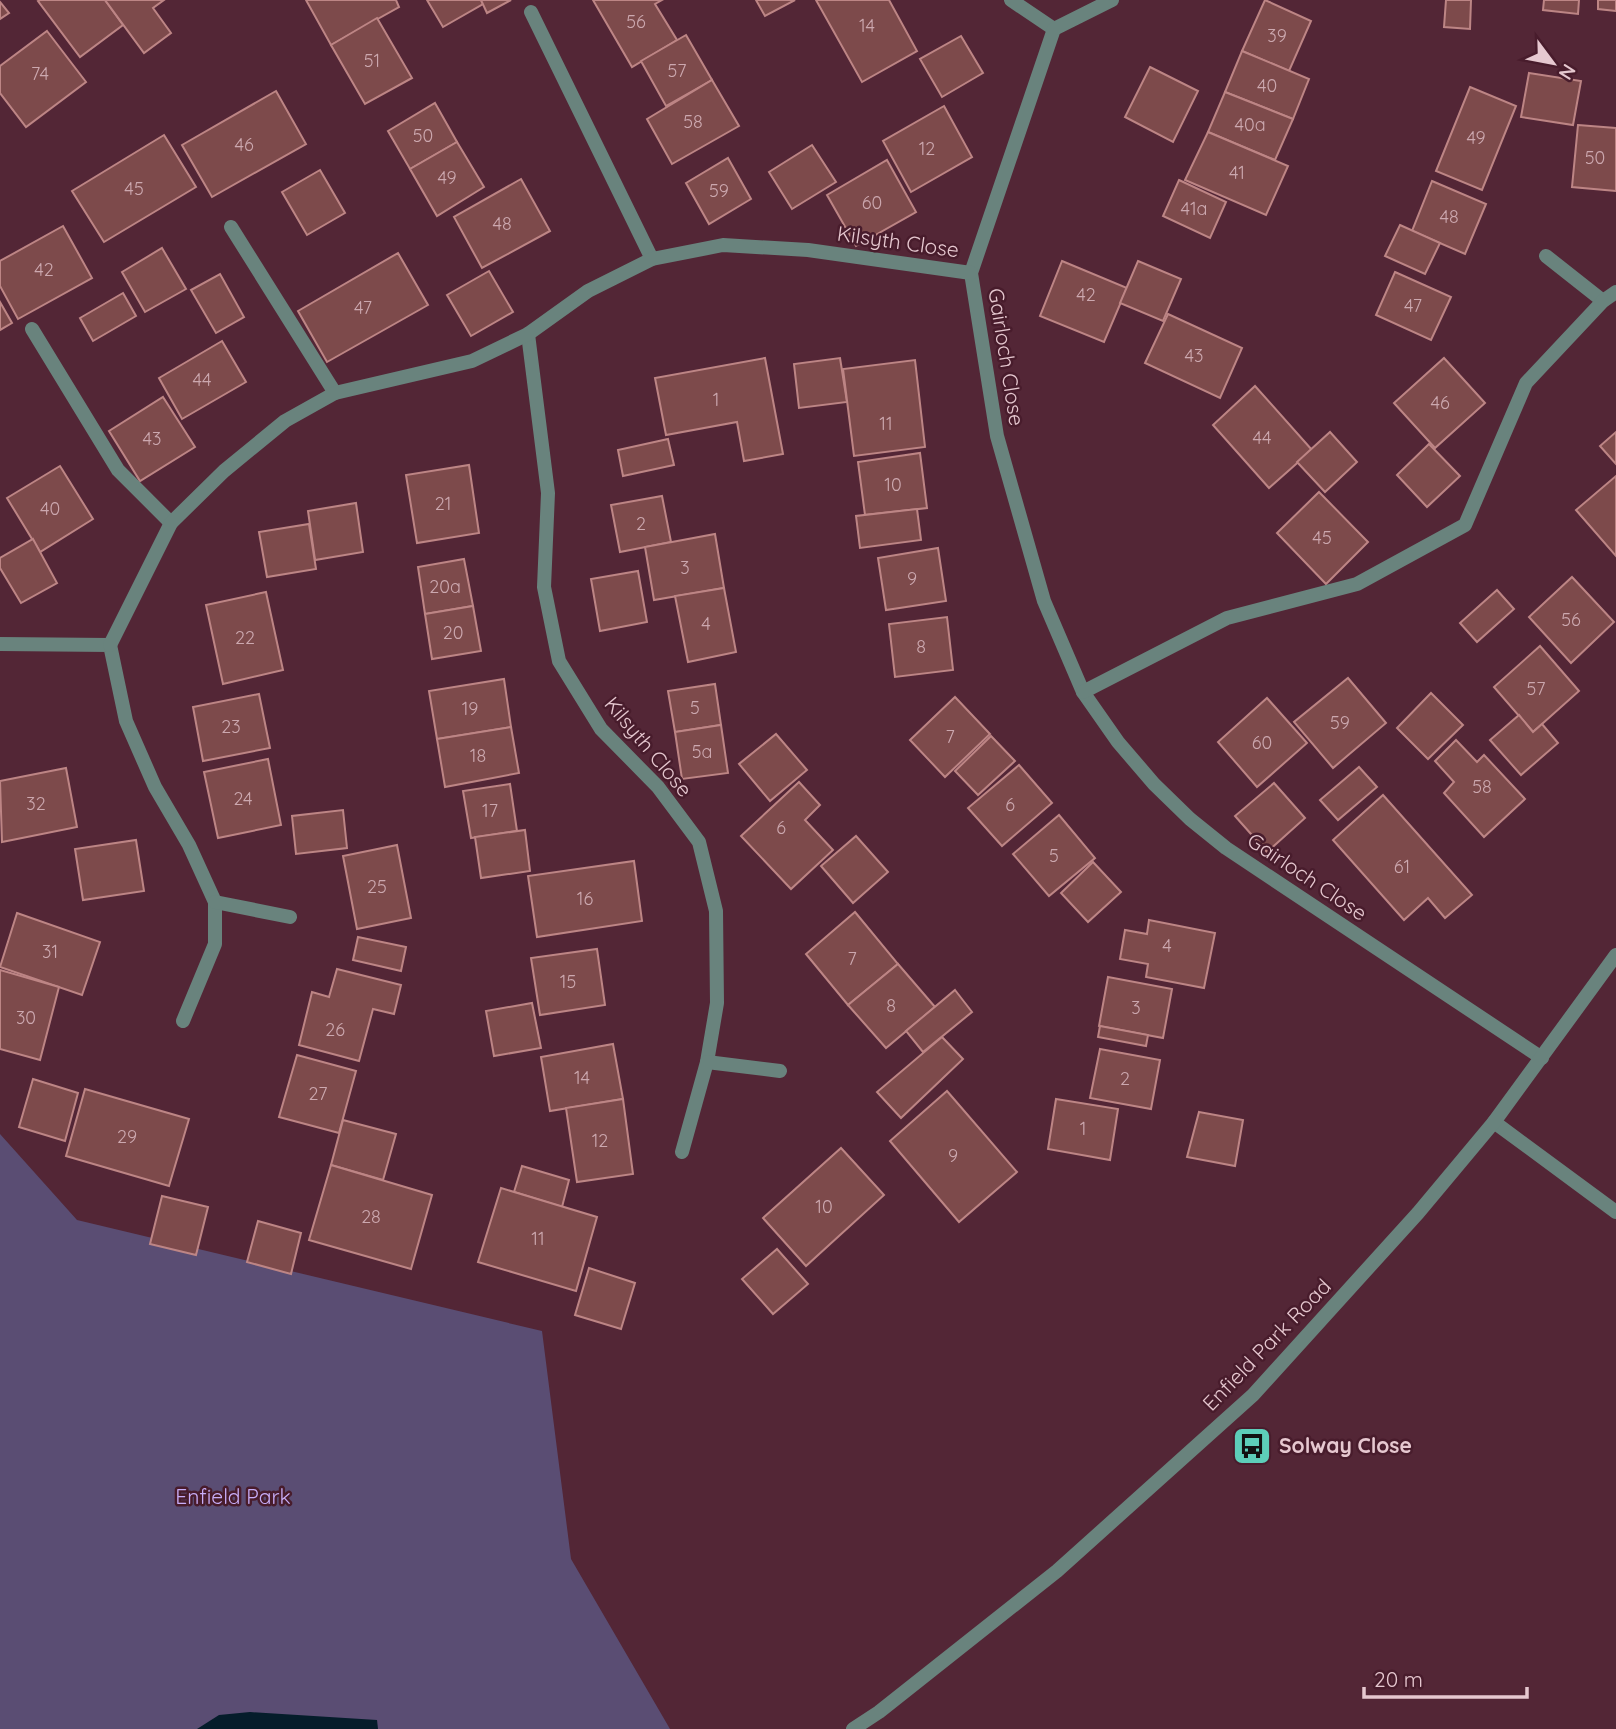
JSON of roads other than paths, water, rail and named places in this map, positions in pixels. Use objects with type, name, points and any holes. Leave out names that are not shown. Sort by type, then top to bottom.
[{"type":"street","points":[[1011,0],[1055,29],[1112,0]]},
{"type":"street","points":[[531,12],[652,259]]},
{"type":"street","name":"Gairloch Close","points":[[1055,29],[971,273],[997,436],[1044,601],[1083,692],[1118,742],[1154,784],[1217,841],[1542,1058]]},
{"type":"street","points":[[231,227],[335,393]]},
{"type":"street","name":"Kilsyth Close","points":[[110,645],[171,523],[224,471],[285,421],[335,393],[472,361],[528,334],[588,291],[652,259],[723,245],[808,250],[971,273]]},
{"type":"street","points":[[1546,256],[1603,301]]},
{"type":"street","points":[[1083,692],[1227,618],[1357,583],[1465,525],[1527,383],[1603,301],[1616,292]]},
{"type":"street","points":[[32,329],[118,470],[171,523]]},
{"type":"street","name":"Kilsyth Close","points":[[528,334],[548,494],[544,587],[559,661],[601,729],[658,788],[699,842],[716,911],[717,1003],[707,1062],[682,1152]]},
{"type":"street","points":[[0,644],[110,645],[126,721],[155,787],[189,845],[215,902],[215,944],[183,1021]]},
{"type":"street","points":[[215,902],[290,917]]},
{"type":"street","name":"Enfield Park Road","points":[[853,1729],[879,1712],[1057,1571],[1253,1395],[1418,1213],[1494,1122],[1616,955]]},
{"type":"street","points":[[707,1062],[780,1071]]},
{"type":"street","points":[[1494,1122],[1616,1212]]},
{"type":"water","points":[[250,1712],[377,1720],[378,1729],[197,1729],[219,1715]]},
{"type":"place","name":"Solway Close","points":[[1252,1446]]},
{"type":"park label","name":"Enfield Park","points":[[233,1497]]}]
